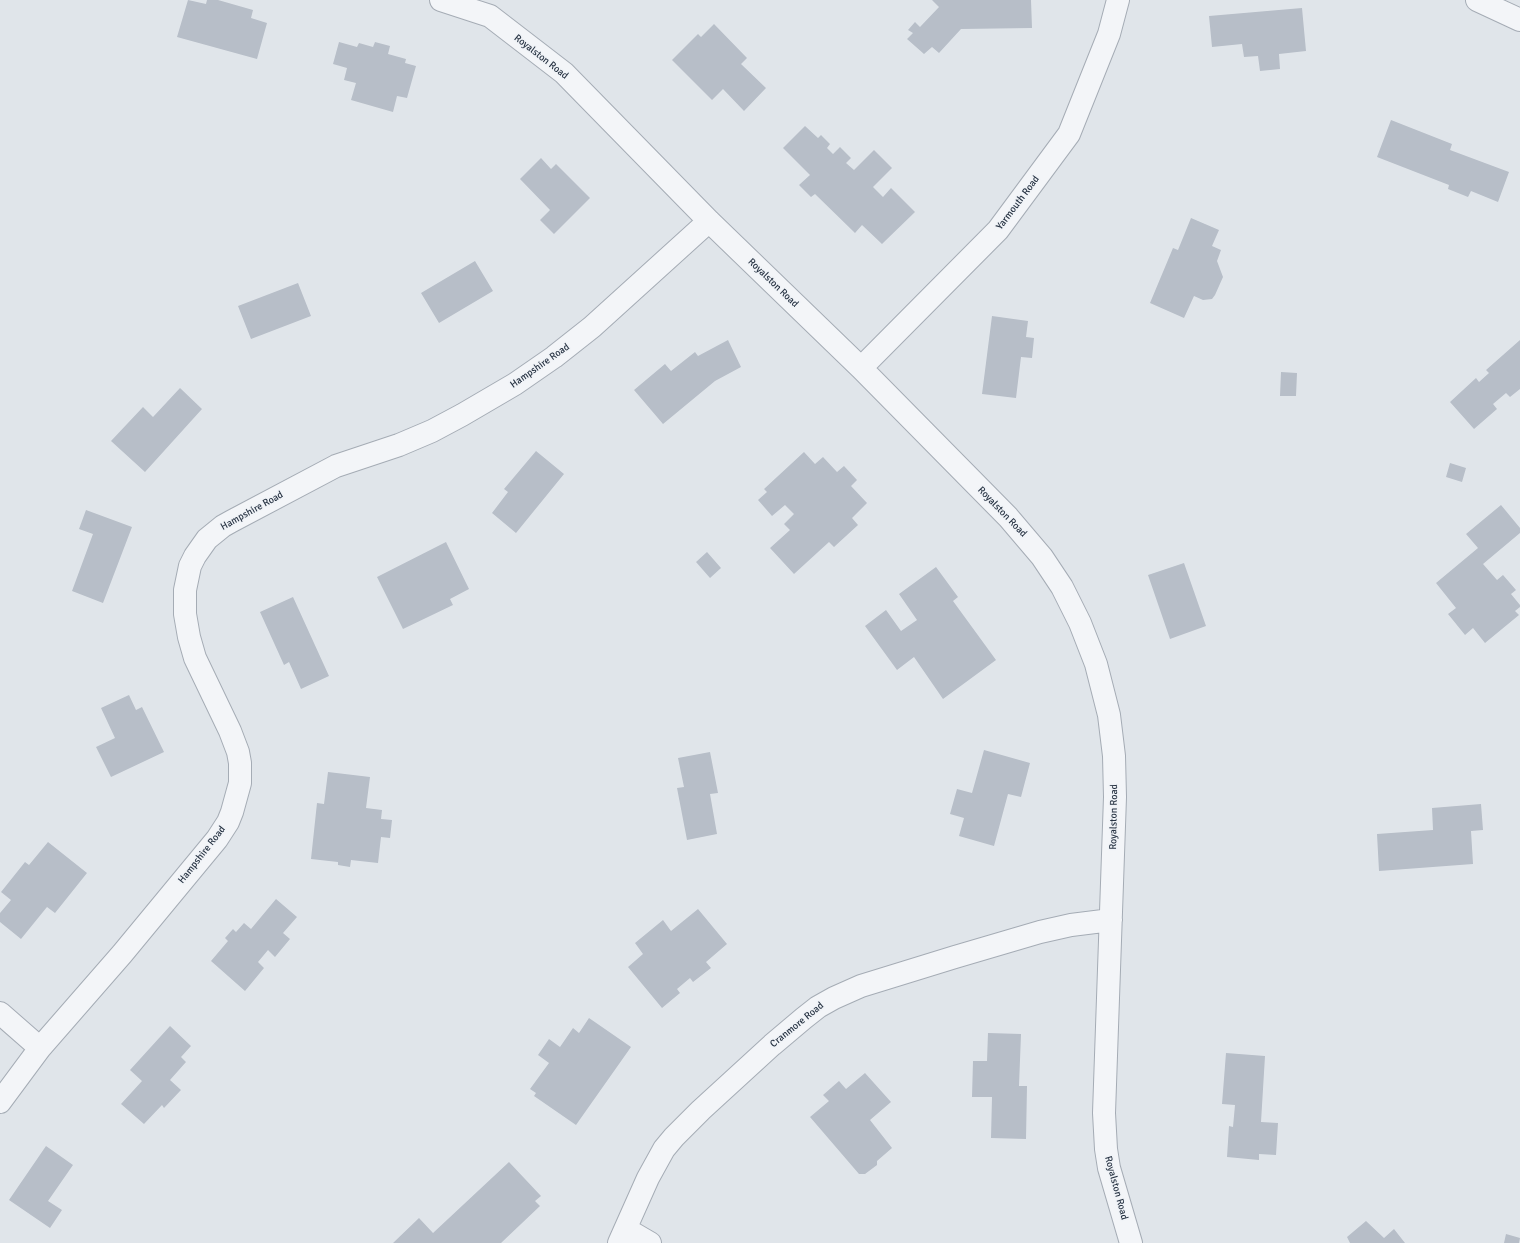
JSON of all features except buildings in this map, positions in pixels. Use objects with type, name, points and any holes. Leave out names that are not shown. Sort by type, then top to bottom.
[{"type":"street","name":"Royalston Road","points":[[441,0],[494,8],[564,73],[709,221],[861,368],[1021,530],[1052,572],[1080,623],[1100,679],[1108,715],[1114,756],[1115,797],[1104,1092],[1105,1131],[1109,1168],[1131,1243]]},
{"type":"street","name":"Yarmouth Road","points":[[861,368],[998,230],[1069,134],[1109,34],[1118,0]]},
{"type":"street","points":[[1477,0],[1520,20]]},
{"type":"street","name":"Hampshire Road","points":[[0,1102],[40,1048],[122,954],[217,839],[228,822],[236,802],[240,783],[238,752],[230,731],[195,658],[186,626],[185,602],[188,578],[195,556],[207,539],[232,520],[336,466],[416,438],[496,396],[533,372],[574,342],[709,221]]},
{"type":"street","name":"Cranmore Road","points":[[622,1236],[648,1178],[664,1149],[674,1137],[701,1110],[788,1031],[828,1001],[860,986],[1032,934],[1071,925],[1111,920]]},
{"type":"street","points":[[0,1013],[40,1048]]},
{"type":"street","points":[[622,1236],[650,1243]]}]
